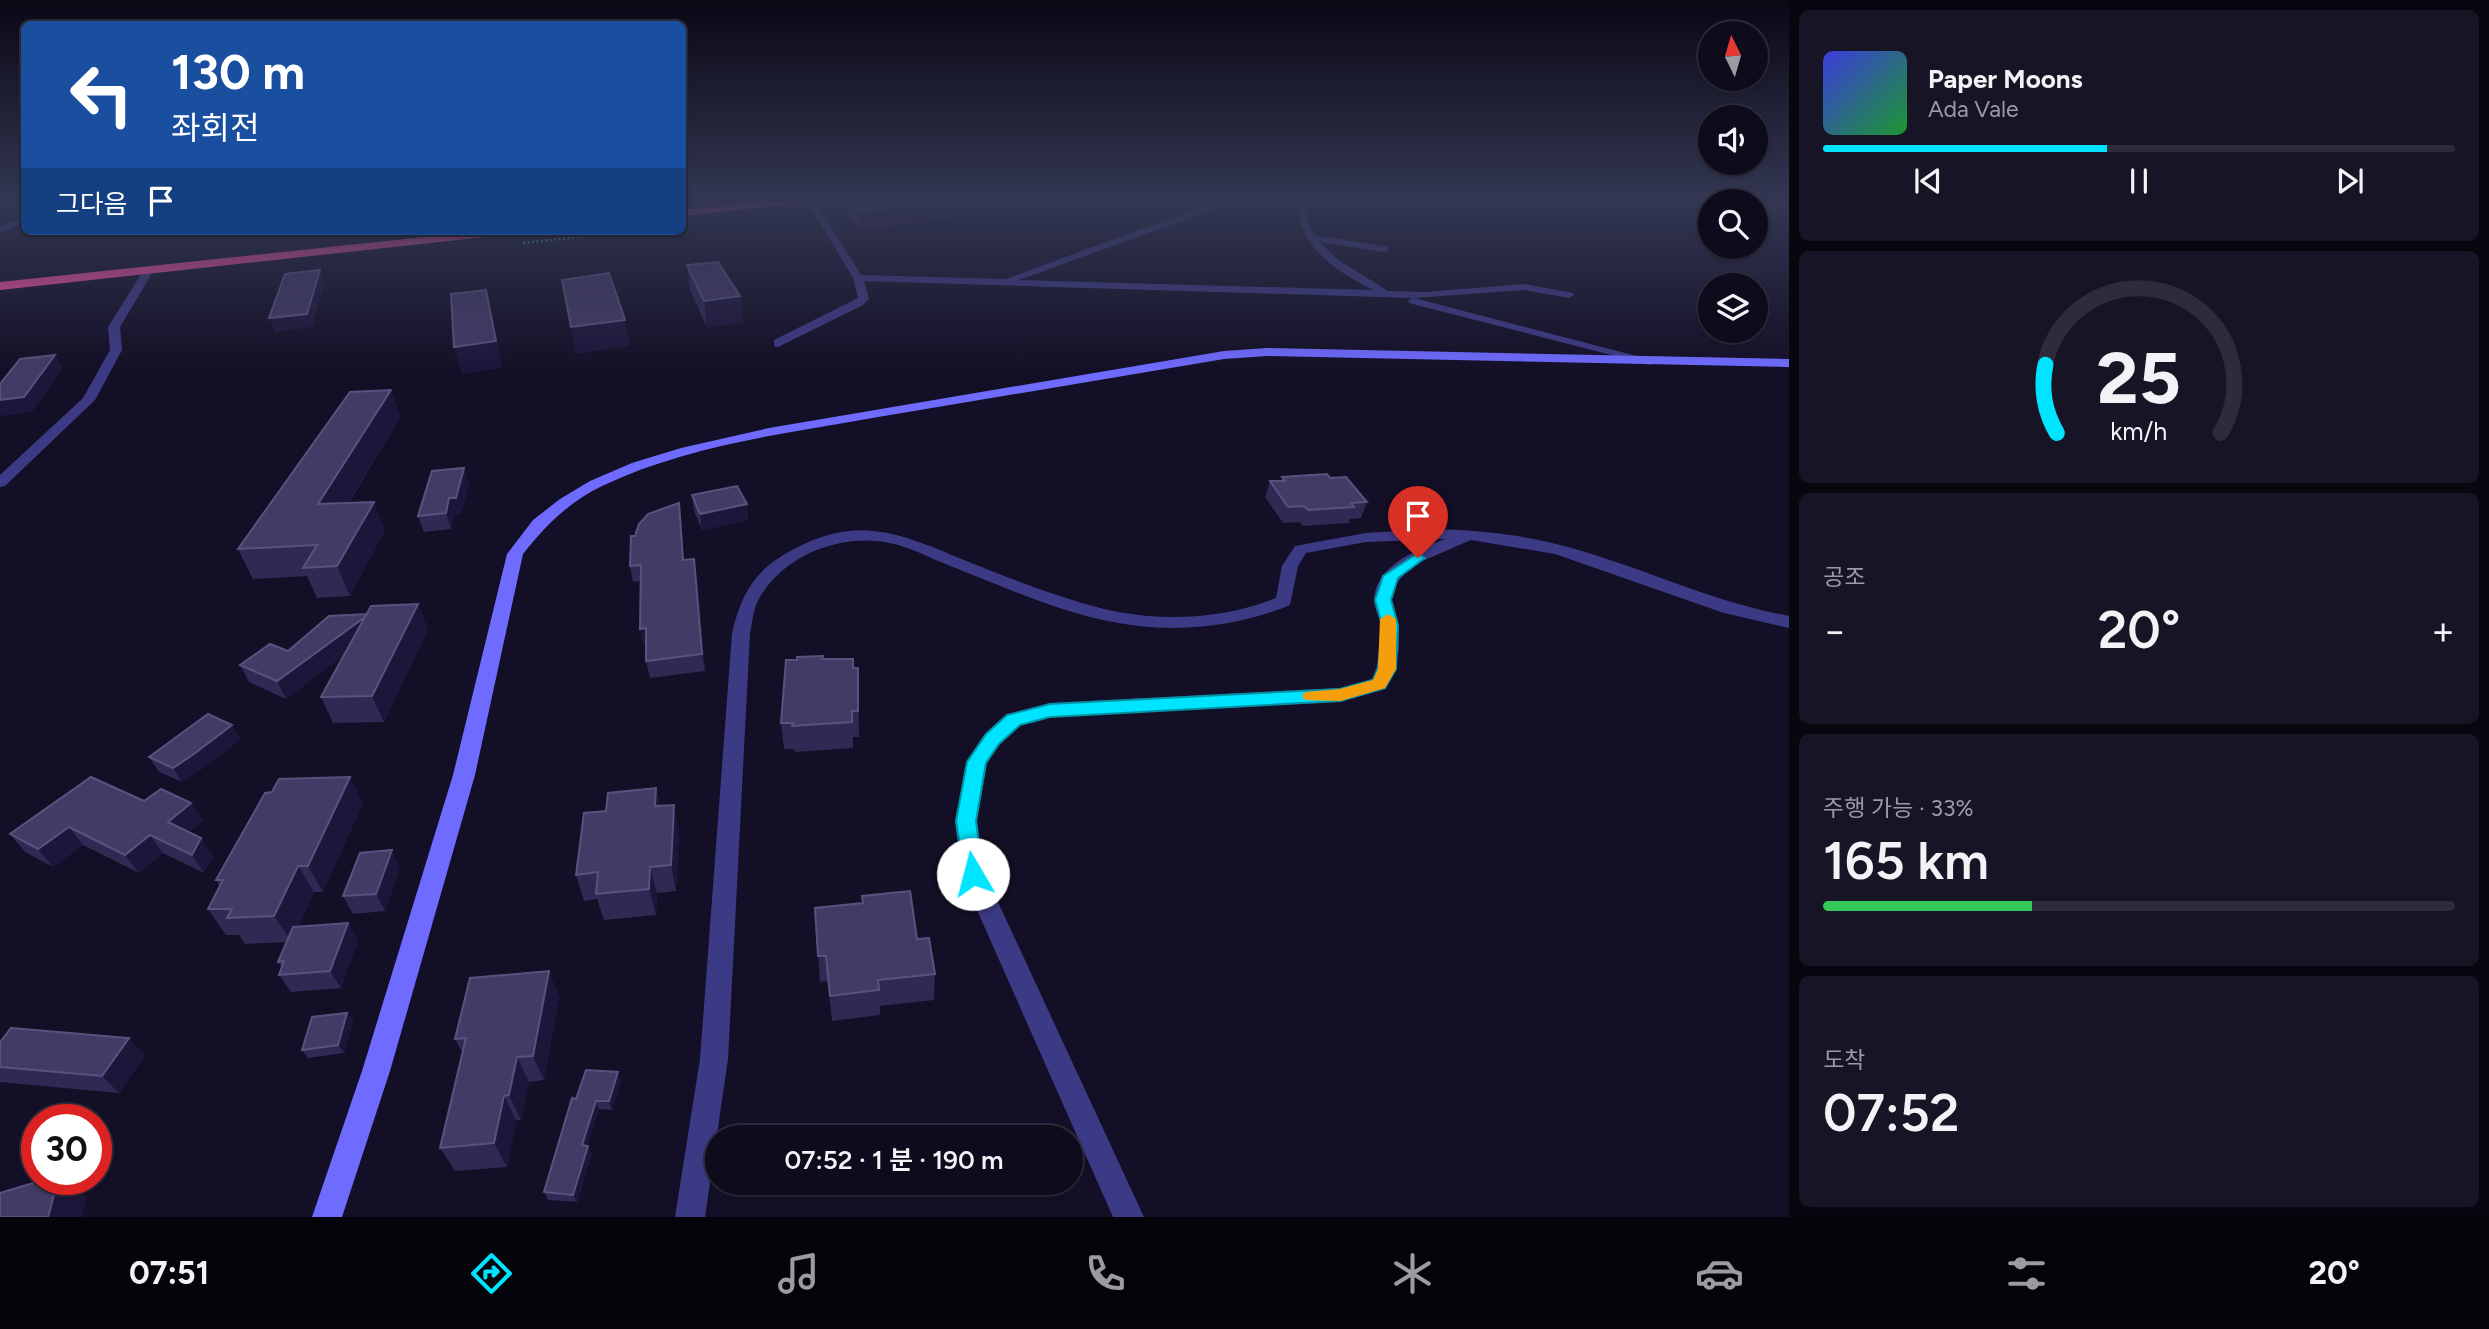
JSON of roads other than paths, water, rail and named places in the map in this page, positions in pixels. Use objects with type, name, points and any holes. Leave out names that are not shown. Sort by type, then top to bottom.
[{"type":"highway","points":[[0,286],[263,258]]},
{"type":"street","points":[[778,343],[864,299],[858,278],[846,258]]},
{"type":"street","points":[[1001,283],[1071,258]]},
{"type":"street","points":[[1330,258],[1387,293],[1654,362]]},
{"type":"street","points":[[0,483],[88,400],[116,350],[114,327],[149,270]]},
{"type":"street","points":[[858,278],[1458,294],[1524,287],[1569,295]]},
{"type":"street","points":[[327,1217],[376,1071],[464,775],[515,554],[539,523],[565,502],[595,484],[637,466],[706,446],[782,430],[1188,360],[1267,352],[1789,363]]},
{"type":"street","points":[[690,1217],[714,1059],[741,633],[750,598],[791,556],[822,542],[845,537],[887,537],[1079,608],[1129,620],[1157,621],[1213,619],[1277,605],[1284,601],[1290,565],[1294,554],[1301,549],[1406,533],[1469,535],[1520,541],[1562,551],[1721,605],[1789,622]]},
{"type":"street","points":[[1129,1217],[973,874],[966,821],[976,762],[992,739],[1014,720],[1050,710],[1340,695],[1379,684],[1387,669],[1390,625],[1383,600],[1391,576],[1430,549],[1469,535]]}]
